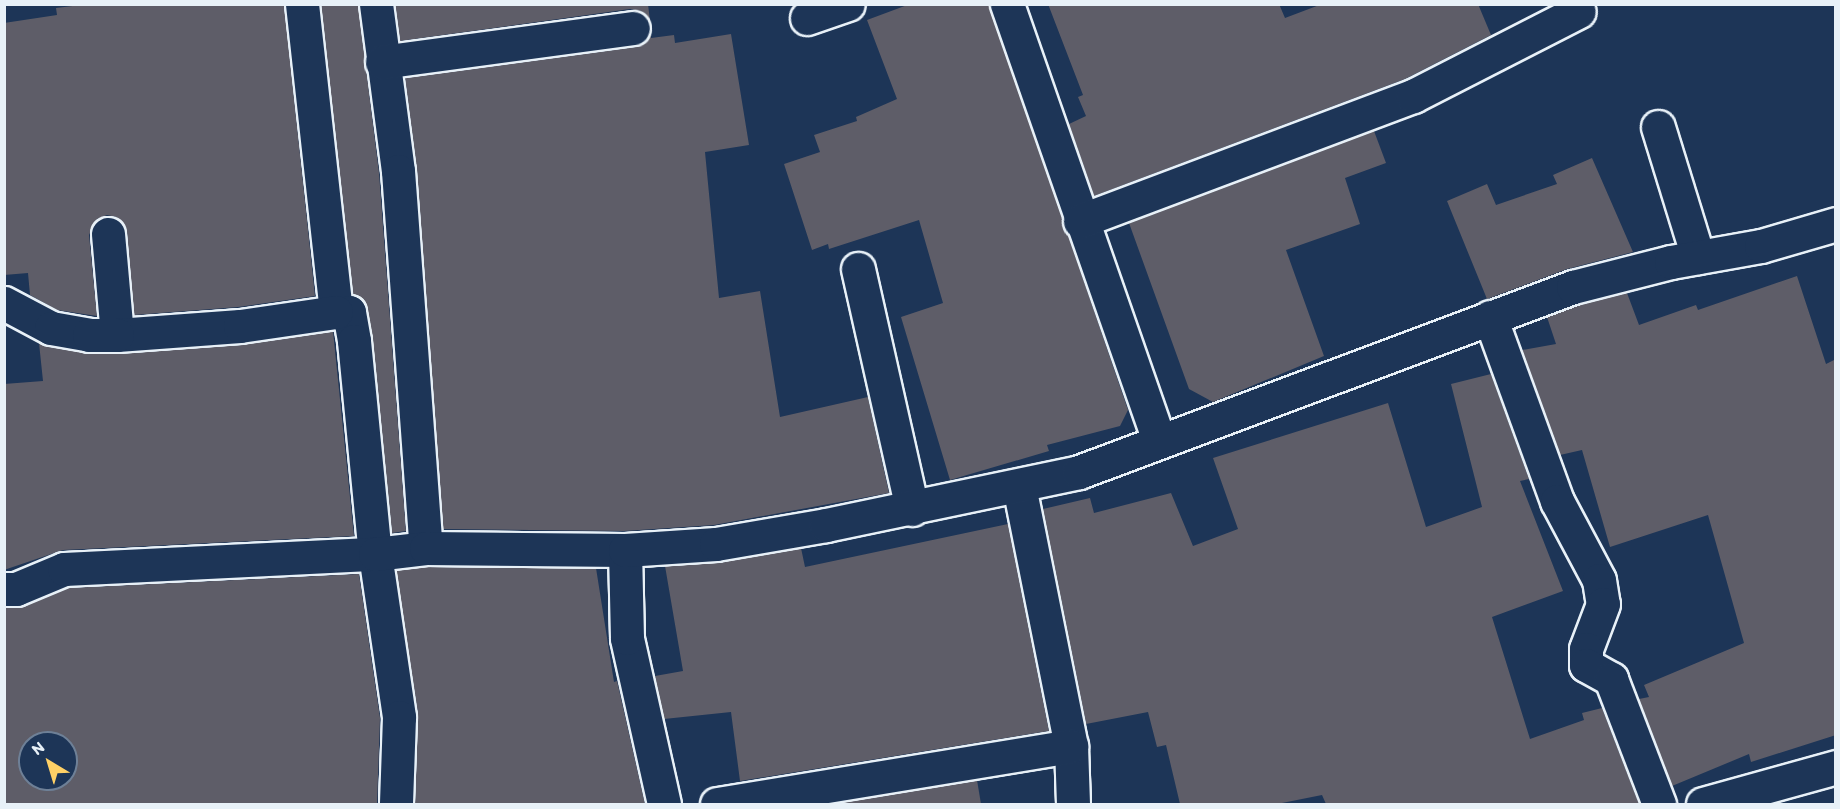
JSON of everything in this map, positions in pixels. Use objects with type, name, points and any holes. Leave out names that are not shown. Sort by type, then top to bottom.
[{"type":"street","points":[[302,4],[336,312]]},
{"type":"street","points":[[376,4],[398,171],[426,548]]},
{"type":"street","points":[[807,18],[848,4]]},
{"type":"street","points":[[1007,4],[1080,221],[1159,441]]},
{"type":"street","points":[[1080,221],[1413,96],[1579,11]]},
{"type":"street","points":[[382,62],[633,28]]},
{"type":"street","points":[[1658,127],[1698,257]]},
{"type":"street","points":[[4,589],[16,590],[64,569],[375,554],[426,548],[625,550],[716,544],[912,509],[1079,472],[1159,441],[1224,420],[1490,316],[1573,287],[1698,257],[1761,246],[1836,224]]},
{"type":"street","points":[[108,234],[117,335]]},
{"type":"street","points":[[858,269],[912,509]]},
{"type":"street","points":[[4,303],[51,328],[89,335],[240,326],[349,312],[354,341],[375,554],[399,717],[396,804]]},
{"type":"street","points":[[1490,316],[1553,491],[1599,580],[1602,604],[1586,649],[1586,665],[1611,679],[1659,804]]},
{"type":"street","points":[[1018,486],[1071,746],[1073,804]]},
{"type":"street","points":[[625,550],[627,638],[664,804]]},
{"type":"street","points":[[717,804],[1071,746]]},
{"type":"street","points":[[1703,804],[1836,767]]},
{"type":"building","points":[[89,4],[284,4],[315,296],[238,307],[134,315],[127,232],[116,217],[107,215],[97,219],[89,235],[97,316],[57,310],[30,295],[28,273],[4,275],[4,23],[57,15],[56,8]]},
{"type":"building","points":[[321,4],[358,4],[379,173],[406,531],[392,533],[372,338],[364,301],[353,294]]},
{"type":"building","points":[[395,4],[648,4],[650,21],[641,11],[630,9],[400,41]]},
{"type":"building","points":[[910,4],[989,4],[1128,410],[1120,426],[1047,445],[1049,451],[950,480],[901,317],[943,303],[919,220],[829,249],[828,244],[812,250],[784,164],[820,152],[814,135],[857,121],[856,117],[897,99],[867,20]]},
{"type":"building","points":[[1048,4],[1279,4],[1285,18],[1322,4],[1478,4],[1491,35],[1405,79],[1094,196],[1069,124],[1086,116],[1078,97],[1083,95]]},
{"type":"building","points":[[651,32],[651,38],[674,35],[675,43],[731,34],[749,145],[705,152],[719,298],[760,291],[780,417],[868,397],[889,493],[714,525],[624,531],[443,529],[417,170],[405,78],[636,47],[645,42]]},
{"type":"building","points":[[1374,131],[1386,163],[1345,178],[1360,224],[1286,250],[1324,356],[1213,402],[1189,389],[1129,223]]},
{"type":"building","points":[[1592,158],[1633,252],[1567,269],[1487,299],[1447,201],[1487,184],[1496,205],[1557,184],[1553,175]]},
{"type":"building","points":[[1797,276],[1826,364],[1836,359],[1836,735],[1751,762],[1749,754],[1672,786],[1639,699],[1649,697],[1644,685],[1744,643],[1708,515],[1610,547],[1582,450],[1560,455],[1522,350],[1556,344],[1547,317],[1579,305],[1627,293],[1639,325],[1696,305],[1698,310]]},
{"type":"building","points":[[333,331],[354,536],[63,550],[4,570],[4,384],[43,381],[39,343],[86,353],[118,354],[241,345]]},
{"type":"building","points":[[1491,374],[1529,479],[1520,481],[1563,591],[1492,617],[1530,739],[1584,720],[1582,713],[1602,708],[1639,804],[1326,804],[1322,795],[1277,804],[1180,804],[1166,745],[1157,747],[1148,712],[1086,724],[1043,509],[1090,498],[1094,513],[1171,493],[1193,546],[1238,529],[1213,458],[1388,403],[1426,527],[1482,507],[1451,384]]},
{"type":"building","points":[[1008,524],[1049,731],[740,781],[731,712],[664,719],[655,676],[683,671],[665,566],[719,562],[801,548],[805,567]]},
{"type":"building","points":[[427,567],[596,568],[614,682],[617,681],[645,804],[415,804],[418,714],[396,570]]},
{"type":"building","points":[[359,574],[380,718],[377,804],[4,804],[4,608],[23,606],[68,588]]},
{"type":"building","points":[[977,780],[981,804],[830,804]]}]
